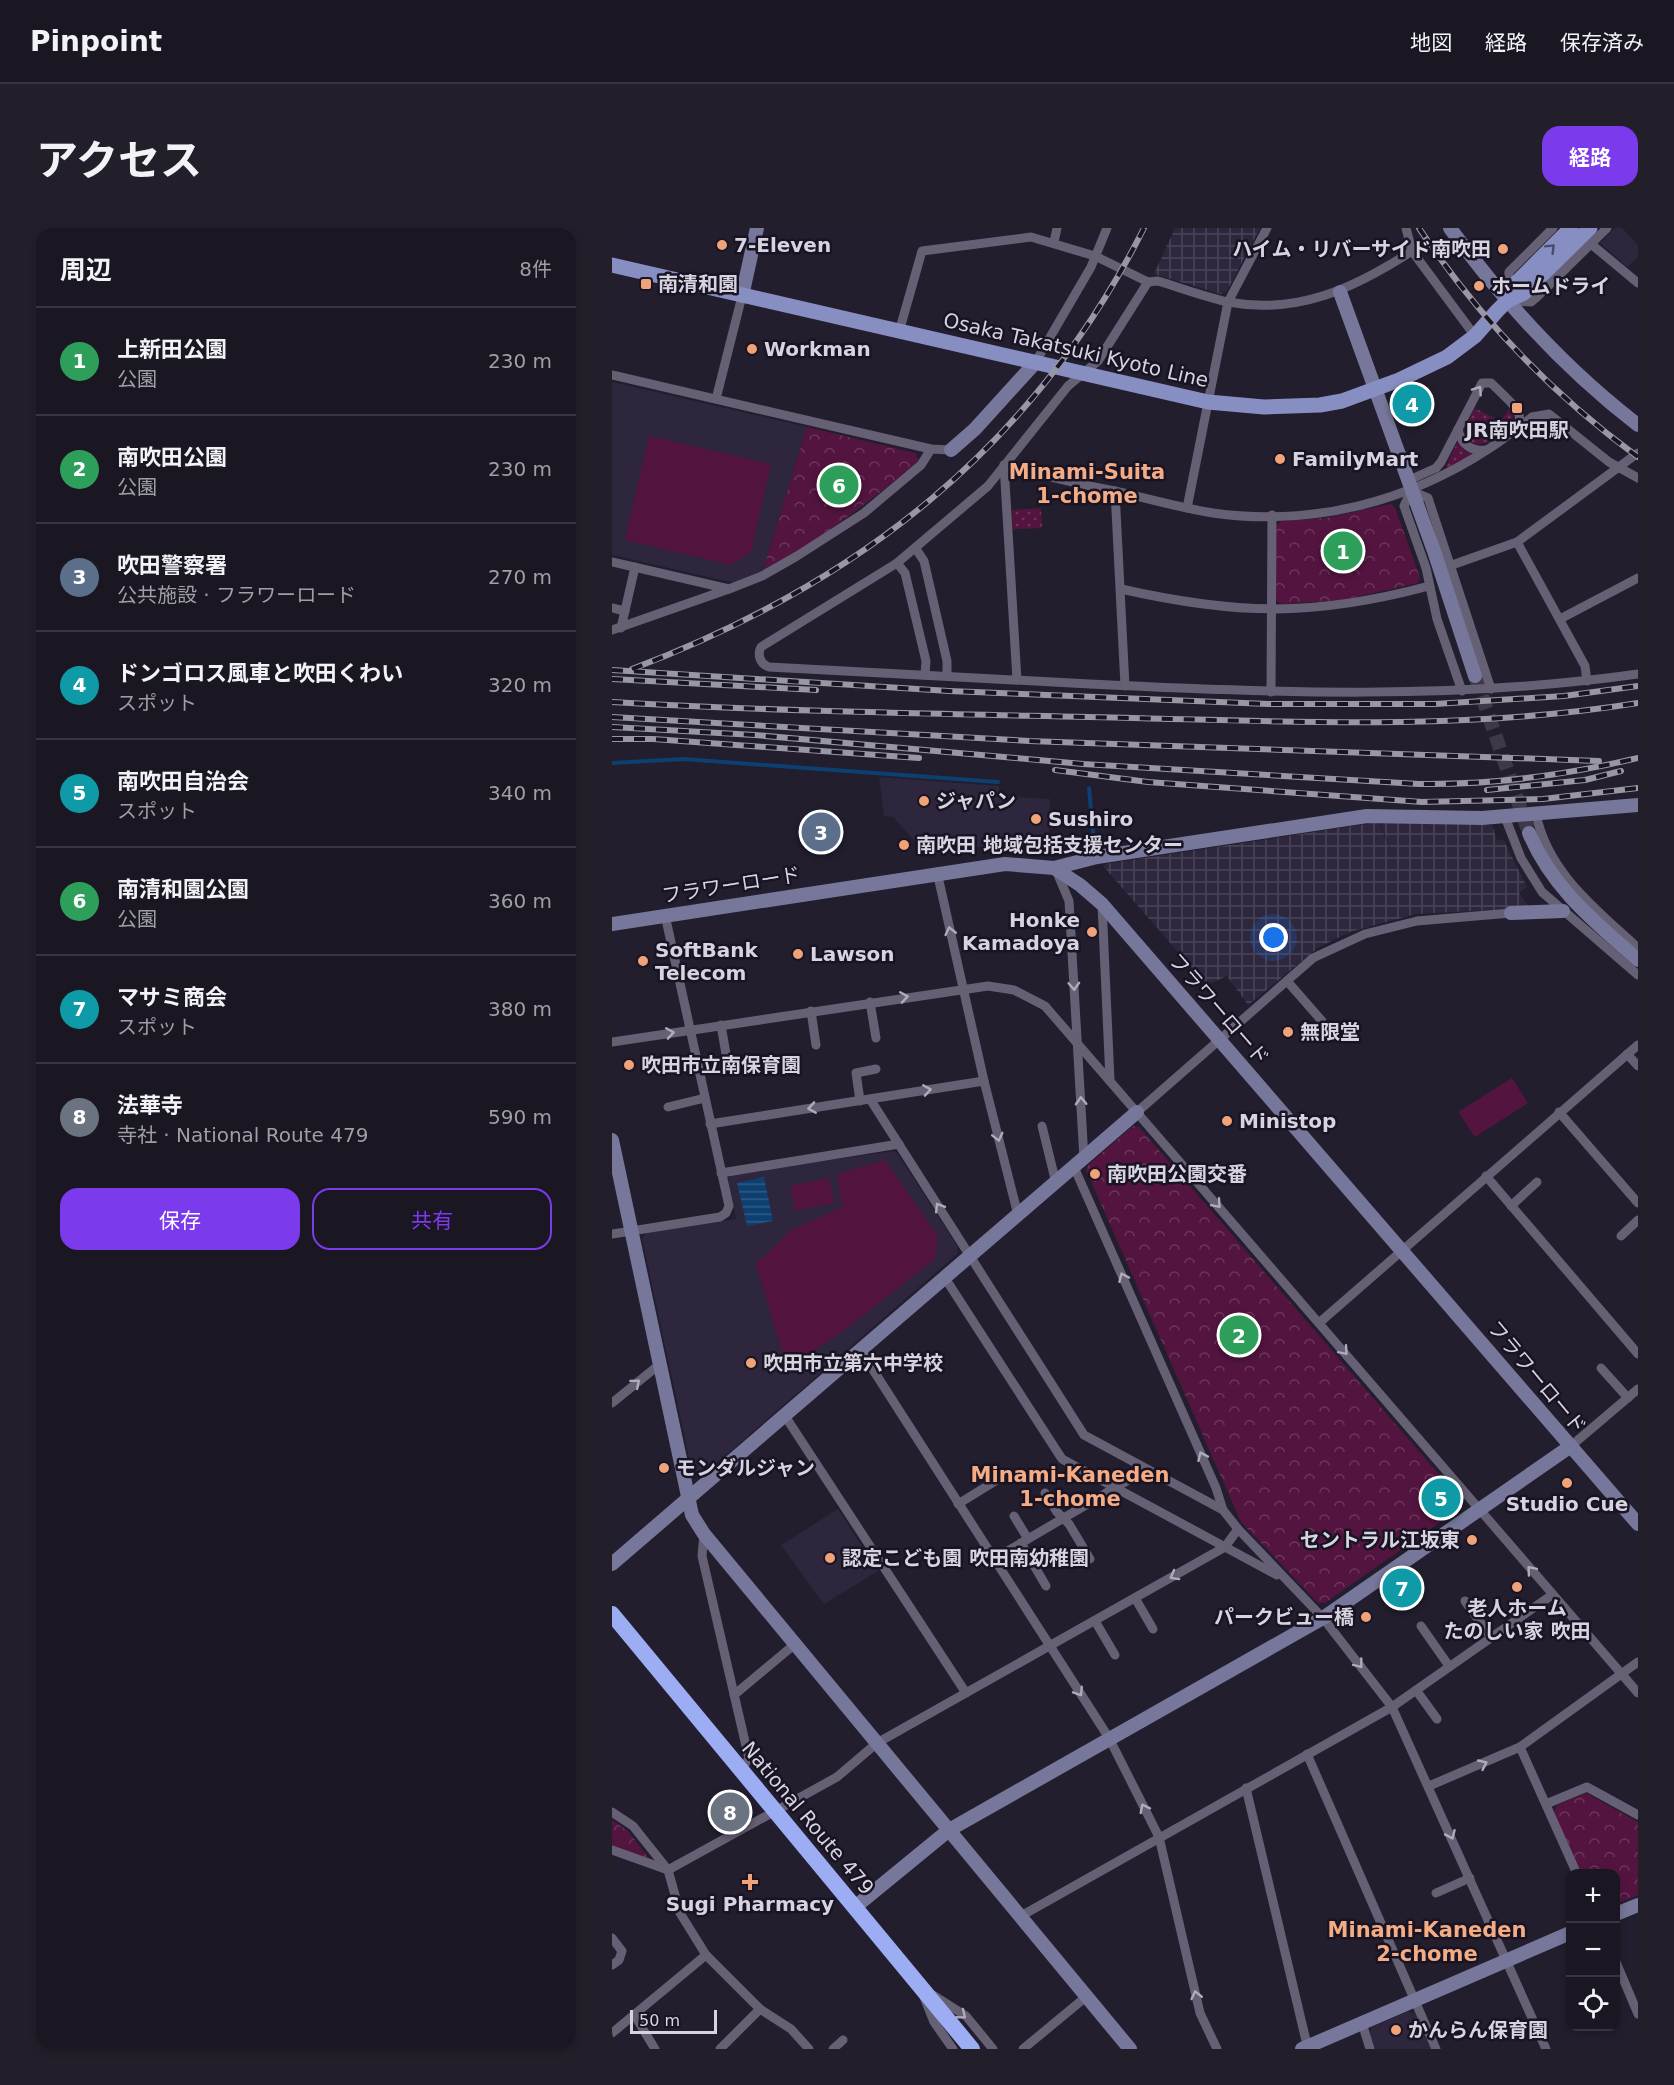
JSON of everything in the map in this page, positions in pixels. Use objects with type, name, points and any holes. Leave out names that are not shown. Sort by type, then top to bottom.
[{"type":"highway","name":"National Route 479","points":[[612,1614],[972,2049]]},
{"type":"main road","name":"Osaka Takatsuki Kyoto Line","points":[[612,265],[1208,402],[1292,407],[1342,401],[1374,390],[1447,357],[1475,336],[1507,301],[1515,284],[1570,228]]},
{"type":"main road","name":"Osaka Takatsuki Kyoto Line","points":[[1507,301],[1524,293],[1591,236]]},
{"type":"street","points":[[716,399],[757,228]]},
{"type":"street","points":[[1054,242],[1057,228]]},
{"type":"street","points":[[612,375],[931,449],[951,450],[975,429],[1035,363],[1095,256],[1107,228]]},
{"type":"street","points":[[1187,508],[1228,302],[1267,228]]},
{"type":"street","points":[[1406,228],[1412,250],[1475,336]]},
{"type":"street","points":[[1450,228],[1507,301],[1554,352],[1638,425]]},
{"type":"street","points":[[1507,301],[1509,272],[1553,228]]},
{"type":"street","points":[[1607,228],[1591,236],[1638,283]]},
{"type":"street","points":[[898,332],[922,251],[1031,232],[1095,256],[1148,282],[1158,281],[1228,302],[1287,305],[1340,292],[1377,273],[1412,250]]},
{"type":"street","points":[[1148,282],[1098,361],[1068,386],[988,486],[897,563],[763,645],[759,655],[760,660],[769,666],[925,675],[1125,686],[1364,694],[1491,689],[1638,674]]},
{"type":"street","points":[[1340,292],[1475,676]]},
{"type":"street","points":[[1462,691],[1437,619],[1404,506],[1409,486],[1439,465],[1479,385],[1485,381],[1491,383],[1519,411],[1520,418],[1516,429]]},
{"type":"street","points":[[1004,465],[1214,513],[1316,514],[1358,507],[1409,486],[1488,449],[1532,417],[1549,414],[1609,462],[1638,478]]},
{"type":"street","points":[[1458,429],[1461,440],[1468,447],[1477,451],[1488,449]]},
{"type":"street","points":[[616,629],[729,589],[779,566],[864,513],[921,465],[931,449]]},
{"type":"street","points":[[1452,565],[1517,542],[1638,453]]},
{"type":"street","points":[[1004,465],[1017,680]]},
{"type":"street","points":[[1409,486],[1428,498],[1452,565],[1465,618],[1491,689]]},
{"type":"street","points":[[1115,491],[1125,686]]},
{"type":"street","points":[[1271,692],[1272,515]]},
{"type":"street","points":[[1517,542],[1585,666],[1587,681]]},
{"type":"street","points":[[916,549],[924,561],[947,661],[947,676]]},
{"type":"street","points":[[612,562],[729,589]]},
{"type":"street","points":[[897,563],[905,573],[926,661],[925,675]]},
{"type":"street","points":[[616,629],[625,611],[635,567]]},
{"type":"street","points":[[1560,619],[1638,578]]},
{"type":"street","points":[[1120,589],[1196,605],[1271,611],[1342,605],[1429,586]]},
{"type":"street","points":[[612,608],[625,611]]},
{"type":"street","points":[[1546,2049],[1392,1707],[1323,1618],[1238,1529],[1223,1510],[1216,1488],[1079,1163],[1079,1043],[1068,896],[1054,868],[1097,857],[1367,816],[1505,816],[1638,805]]},
{"type":"street","points":[[1536,814],[1539,832],[1553,860],[1571,885],[1638,948]]},
{"type":"street","points":[[1505,816],[1532,877],[1542,892],[1638,975]]},
{"type":"street","points":[[1529,833],[1546,868],[1566,895],[1638,960]]},
{"type":"street","name":"フラワーロード","points":[[612,924],[937,872],[1005,864],[1054,868],[1080,885],[1102,904],[1638,1524]]},
{"type":"street","points":[[937,872],[984,1081],[1018,1215]]},
{"type":"street","points":[[1102,904],[1110,1080]]},
{"type":"street","points":[[612,1564],[1056,1183],[1313,958],[1365,934],[1417,921],[1563,911]]},
{"type":"street","points":[[612,1233],[720,1216],[726,1213],[729,1206],[665,915]]},
{"type":"street","points":[[1287,981],[1322,1021]]},
{"type":"street","points":[[612,1042],[963,988],[988,986],[1014,990],[1045,1006],[1638,1693]]},
{"type":"street","points":[[870,1002],[876,1038]]},
{"type":"street","points":[[811,1011],[816,1045]]},
{"type":"street","points":[[721,1025],[727,1060]]},
{"type":"street","points":[[1319,1323],[1638,1045]]},
{"type":"street","points":[[1628,1054],[1638,1066]]},
{"type":"street","points":[[876,1070],[856,1073],[865,1100],[899,1144],[1084,1435],[1223,1510]]},
{"type":"street","points":[[710,1124],[984,1081]]},
{"type":"street","points":[[668,1107],[705,1098]]},
{"type":"street","points":[[1559,1112],[1638,1203]]},
{"type":"street","points":[[1042,1126],[1056,1183]]},
{"type":"street","points":[[612,1140],[692,1515],[704,1534],[1131,2049]]},
{"type":"street","points":[[722,1173],[899,1144]]},
{"type":"street","points":[[1486,1176],[1638,1354]]},
{"type":"street","points":[[1510,1206],[1537,1182]]},
{"type":"street","points":[[1629,1193],[1638,1185]]},
{"type":"street","points":[[1622,1236],[1638,1220]]},
{"type":"street","points":[[945,1278],[1062,1459],[1284,1578]]},
{"type":"street","points":[[861,1351],[1109,1737],[1159,1837],[1200,2013],[1217,2049]]},
{"type":"street","points":[[612,1403],[660,1364]]},
{"type":"street","points":[[1601,1368],[1628,1398]]},
{"type":"street","points":[[855,1907],[949,1830],[1109,1737],[1323,1618],[1570,1446],[1638,1389]]},
{"type":"street","points":[[785,1416],[966,1693]]},
{"type":"street","points":[[994,1559],[1147,1469]]},
{"type":"street","points":[[958,1504],[997,1480]]},
{"type":"street","points":[[1045,1493],[1090,1559]]},
{"type":"street","points":[[1014,1516],[1046,1586]]},
{"type":"street","points":[[612,1850],[668,1870],[837,1777],[877,1743],[1225,1547],[1238,1529]]},
{"type":"street","points":[[704,1534],[702,1556],[749,1759],[740,1770]]},
{"type":"street","points":[[1021,1916],[1392,1707],[1552,1595]]},
{"type":"street","points":[[1135,1598],[1153,1629]]},
{"type":"street","points":[[1465,1601],[1491,1637]]},
{"type":"street","points":[[1095,1621],[1114,1654]]},
{"type":"street","points":[[1420,1626],[1449,1666]]},
{"type":"street","points":[[734,1695],[795,1644]]},
{"type":"street","points":[[1429,1786],[1520,1747],[1638,1662]]},
{"type":"street","points":[[1416,1690],[1437,1719]]},
{"type":"street","points":[[1520,1747],[1575,1869]]},
{"type":"street","points":[[1306,1754],[1436,2049]]},
{"type":"street","points":[[1546,1804],[1587,1787],[1638,1815]]},
{"type":"street","points":[[1246,1788],[1306,2048],[1566,1935]]},
{"type":"street","points":[[612,1812],[633,1826],[668,1870],[680,1913],[706,1955],[760,2009],[791,2029],[809,2049]]},
{"type":"street","points":[[1436,1893],[1470,1878]]},
{"type":"street","points":[[1620,1912],[1638,1905]]},
{"type":"street","points":[[612,1938],[621,1951],[619,1960],[612,1965]]},
{"type":"street","points":[[612,2032],[635,2016],[706,1955]]},
{"type":"street","points":[[1620,1971],[1638,2014]]},
{"type":"street","points":[[921,1986],[934,2022],[953,2049]]},
{"type":"street","points":[[921,1986],[966,2016],[993,2049]]},
{"type":"street","points":[[1023,2049],[1087,1996]]},
{"type":"street","points":[[720,2049],[760,2009]]},
{"type":"street","points":[[635,2016],[655,2049]]},
{"type":"street","points":[[1362,2023],[1370,2049]]},
{"type":"street","points":[[833,2049],[843,2040]]},
{"type":"shaded area","points":[[1175,228],[1260,228],[1227,291],[1221,294],[1154,274]]},
{"type":"shaded area","points":[[1615,228],[1622,228],[1638,245],[1638,257],[1627,267],[1600,243]]},
{"type":"shaded area","points":[[612,382],[807,427],[763,570],[734,583],[612,555]]},
{"type":"shaded area","points":[[879,777],[999,786],[999,796],[1050,799],[1049,837],[927,855],[893,817],[884,816]]},
{"type":"shaded area","points":[[1379,822],[1404,884],[1380,822],[1492,825],[1497,841],[1503,839],[1527,887],[1519,893],[1530,908],[1416,914],[1350,932],[1319,947],[1248,1005],[1227,976],[1207,985],[1104,867],[1105,864]]},
{"type":"shaded area","name":"吹田市立第六中学校","points":[[893,1151],[897,1153],[958,1247],[957,1254],[703,1475],[692,1471],[642,1239],[646,1233],[736,1219],[728,1179],[733,1174]]},
{"type":"shaded area","name":"認定こども園 吹田南幼稚園","points":[[838,1509],[878,1571],[824,1604],[781,1545]]},
{"type":"shaded area","name":"かんらん保育園","points":[[1408,2011],[1416,2015],[1431,2049],[1374,2049],[1369,2033],[1372,2027]]},
{"type":"green space","points":[[1474,408],[1501,421],[1509,409],[1513,415],[1512,424],[1493,441],[1476,445],[1467,433]]},
{"type":"green space","points":[[807,427],[915,453],[919,461],[844,520],[763,570]]},
{"type":"green space","points":[[649,436],[771,464],[751,552],[731,565],[625,540]]},
{"type":"green space","points":[[1458,441],[1465,451],[1474,455],[1448,469],[1446,466]]},
{"type":"green space","points":[[1391,504],[1395,508],[1420,577],[1418,583],[1342,600],[1281,604],[1276,600],[1276,526],[1281,521],[1326,518]]},
{"type":"green space","points":[[1041,508],[1042,528],[1013,529],[1012,510]]},
{"type":"green space","points":[[1512,1078],[1528,1103],[1475,1137],[1458,1112]]},
{"type":"green space","points":[[1133,1126],[1139,1127],[1461,1500],[1460,1508],[1325,1603],[1318,1603],[1241,1522],[1086,1170],[1088,1165]]},
{"type":"green space","points":[[885,1160],[937,1235],[936,1258],[846,1329],[787,1368],[756,1264],[791,1230],[842,1207],[837,1174]]},
{"type":"green space","points":[[829,1178],[835,1203],[795,1211],[790,1186]]},
{"type":"green space","points":[[1586,1793],[1638,1822],[1638,1895],[1620,1902],[1620,1869],[1579,1869],[1554,1813],[1557,1805]]},
{"type":"green space","points":[[612,1820],[628,1831],[651,1861],[632,1856],[612,1845]]},
{"type":"water","points":[[764,1177],[773,1221],[747,1226],[737,1183]]},
{"type":"waterway","points":[[612,763],[683,759],[998,782]]},
{"type":"waterway","points":[[1089,788],[1094,843]]},
{"type":"tunnel","points":[[1475,676],[1529,833]]},
{"type":"railway","points":[[632,669],[714,635],[792,595],[864,550],[932,499],[993,441],[1049,377],[1100,306],[1144,228]]},
{"type":"railway","points":[[1419,228],[1466,292],[1518,352],[1576,407],[1638,457]]},
{"type":"railway","points":[[612,670],[949,691],[1268,704],[1435,704],[1564,696],[1638,686]]},
{"type":"railway","points":[[612,679],[816,690]]},
{"type":"railway","points":[[612,702],[872,712],[1323,722],[1449,721],[1575,712],[1638,703]]},
{"type":"railway","points":[[612,717],[1029,741],[1599,761]]},
{"type":"railway","points":[[612,727],[755,735],[1083,764],[1419,784],[1474,783],[1529,778],[1638,758]]},
{"type":"railway","points":[[612,739],[653,739],[919,758]]},
{"type":"railway","points":[[1055,770],[1148,782],[1422,802],[1543,799],[1638,788]]},
{"type":"railway","points":[[1487,790],[1585,780],[1621,771]]},
{"type":"place","name":"7-Eleven","points":[[722,245]]},
{"type":"place","name":"ハイム・リバーサイド南吹田","points":[[1503,249]]},
{"type":"place","name":"南清和園","points":[[646,284]]},
{"type":"place","name":"ホームドライ","points":[[1479,286]]},
{"type":"place","name":"Workman","points":[[752,349]]},
{"type":"place","name":"ドンゴロス風車と吹田くわい","points":[[1412,404]]},
{"type":"place","name":"JR南吹田駅","points":[[1517,408]]},
{"type":"place","name":"FamilyMart","points":[[1280,459]]},
{"type":"place","name":"南清和園公園","points":[[839,485]]},
{"type":"place","name":"上新田公園","points":[[1343,551]]},
{"type":"place","name":"ジャパン","points":[[924,801]]},
{"type":"place","name":"Sushiro","points":[[1036,819]]},
{"type":"place","name":"吹田警察署","points":[[821,832]]},
{"type":"place","name":"南吹田 地域包括支援センター","points":[[904,845]]},
{"type":"place","name":"Honke Kamadoya","points":[[1092,932]]},
{"type":"place","name":"Lawson","points":[[798,954]]},
{"type":"place","name":"SoftBank Telecom","points":[[643,961]]},
{"type":"place","name":"無限堂","points":[[1288,1032]]},
{"type":"place","name":"吹田市立南保育園","points":[[629,1065]]},
{"type":"place","name":"Ministop","points":[[1227,1121]]},
{"type":"place","name":"南吹田公園交番","points":[[1095,1174]]},
{"type":"place","name":"南吹田公園","points":[[1239,1335]]},
{"type":"place","name":"吹田市立第六中学校","points":[[751,1363]]},
{"type":"place","name":"モンダルジャン","points":[[664,1468]]},
{"type":"place","name":"Studio Cue","points":[[1567,1483]]},
{"type":"place","name":"南吹田自治会","points":[[1441,1498]]},
{"type":"place","name":"セントラル江坂東","points":[[1472,1540]]},
{"type":"place","name":"認定こども園 吹田南幼稚園","points":[[830,1558]]},
{"type":"place","name":"老人ホーム たのしい家 吹田","points":[[1517,1587]]},
{"type":"place","name":"マサミ商会","points":[[1402,1588]]},
{"type":"place","name":"パークビュー橋","points":[[1366,1617]]},
{"type":"place","name":"法華寺","points":[[730,1812]]},
{"type":"place","name":"Sugi Pharmacy","points":[[750,1882]]},
{"type":"place","name":"かんらん保育園","points":[[1396,2030]]},
{"type":"district","name":"Minami-Suita 1-chome","points":[[1087,484]]},
{"type":"district","name":"Minami-Kaneden 1-chome","points":[[1070,1487]]},
{"type":"district","name":"Minami-Kaneden 2-chome","points":[[1427,1942]]}]
